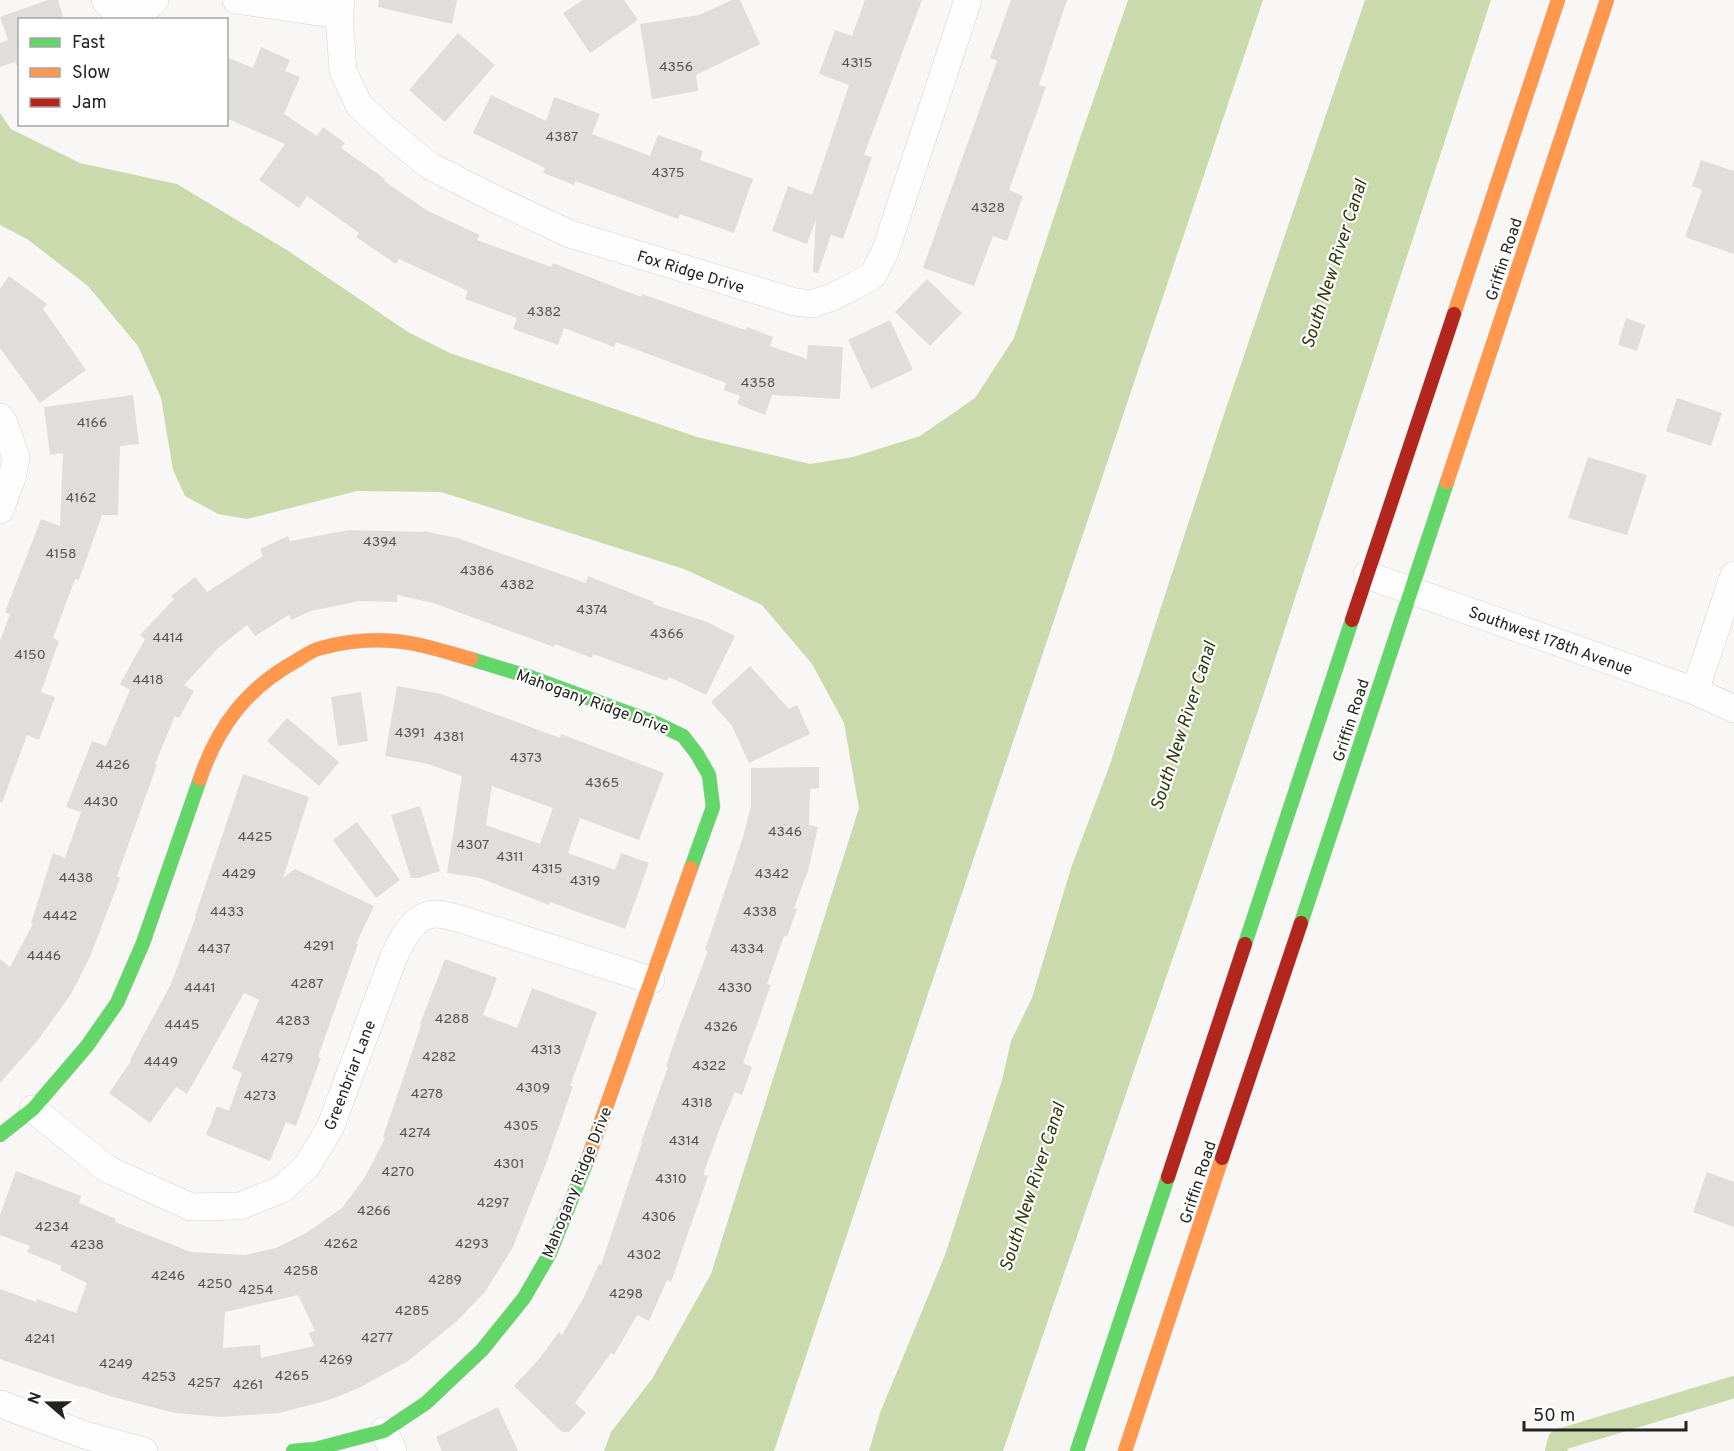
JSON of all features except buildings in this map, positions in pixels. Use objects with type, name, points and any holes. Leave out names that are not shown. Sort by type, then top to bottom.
[{"type":"main road","name":"Griffin Road","points":[[1077,1451],[1191,1127],[1367,575],[1558,0]]},
{"type":"main road","name":"Griffin Road","points":[[1125,1451],[1223,1138],[1411,590],[1607,0]]},
{"type":"main road","name":"Mahogany Ridge Drive","points":[[0,1135],[33,1109],[87,1046],[117,1003],[143,943],[208,755],[225,724],[246,697],[285,667],[319,648],[394,641],[434,648],[533,678],[656,723],[684,736],[710,776],[713,807],[581,1178],[550,1253],[524,1298],[482,1350],[388,1441],[293,1451]]},
{"type":"street","points":[[105,0],[115,10],[124,13],[142,11],[155,0]]},
{"type":"street","points":[[236,0],[340,7]]},
{"type":"street","name":"Fox Ridge Drive","points":[[340,7],[343,71],[359,105],[430,166],[570,234],[795,302],[812,304],[832,297],[873,274],[885,252],[968,0]]},
{"type":"street","points":[[0,417],[16,458],[12,478],[0,510]]},
{"type":"street","name":"Southwest 178th Avenue","points":[[1367,575],[1695,691],[1734,709]]},
{"type":"street","points":[[1695,691],[1734,575]]},
{"type":"street","name":"Greenbriar Lane","points":[[33,1109],[107,1169],[191,1207],[240,1206],[282,1189],[307,1166],[330,1128],[403,936],[417,921],[435,914],[464,920],[651,980]]},
{"type":"street","points":[[0,1404],[85,1435],[144,1451]]},
{"type":"water","points":[[1128,0],[1263,0],[774,1451],[604,1451],[611,1432],[652,1379],[711,1274],[859,808],[844,723],[812,664],[762,605],[684,569],[441,492],[357,491],[247,519],[218,514],[185,496],[173,470],[161,398],[138,346],[88,286],[27,239],[0,225],[0,113],[11,129],[80,163],[177,184],[287,250],[408,332],[450,353],[697,437],[810,464],[853,457],[920,436],[975,398],[1014,338]]},
{"type":"water","name":"South New River Canal","points":[[1365,0],[1491,0],[1261,702],[1003,1451],[869,1451],[880,1413],[945,1255],[1002,1080],[1011,1041],[1032,998],[1071,868],[1109,767],[1222,420]]},
{"type":"waterway","points":[[1556,1451],[1559,1440],[1734,1387]]},
{"type":"traffic: fast","points":[[1301,923],[1447,482]]},
{"type":"traffic: fast","points":[[1245,944],[1352,620]]},
{"type":"traffic: fast","points":[[471,659],[533,678],[656,723],[683,736],[709,775],[713,807],[691,868]]},
{"type":"traffic: fast","points":[[0,1135],[33,1109],[87,1046],[117,1003],[143,943],[200,779]]},
{"type":"traffic: fast","points":[[293,1451],[315,1449],[384,1431],[426,1403],[482,1350],[524,1298],[550,1253],[587,1161]]},
{"type":"traffic: fast","points":[[1077,1451],[1168,1177]]},
{"type":"traffic: slow","points":[[1454,314],[1558,0]]},
{"type":"traffic: slow","points":[[1447,482],[1607,0]]},
{"type":"traffic: slow","points":[[200,779],[216,742],[236,710],[263,683],[314,650],[348,643],[385,640],[423,646],[471,659]]},
{"type":"traffic: slow","points":[[587,1161],[691,868]]},
{"type":"traffic: slow","points":[[1125,1451],[1222,1158]]},
{"type":"traffic: jam","points":[[1352,620],[1454,314]]},
{"type":"traffic: jam","points":[[1222,1158],[1301,923]]},
{"type":"traffic: jam","points":[[1168,1177],[1245,944]]}]
